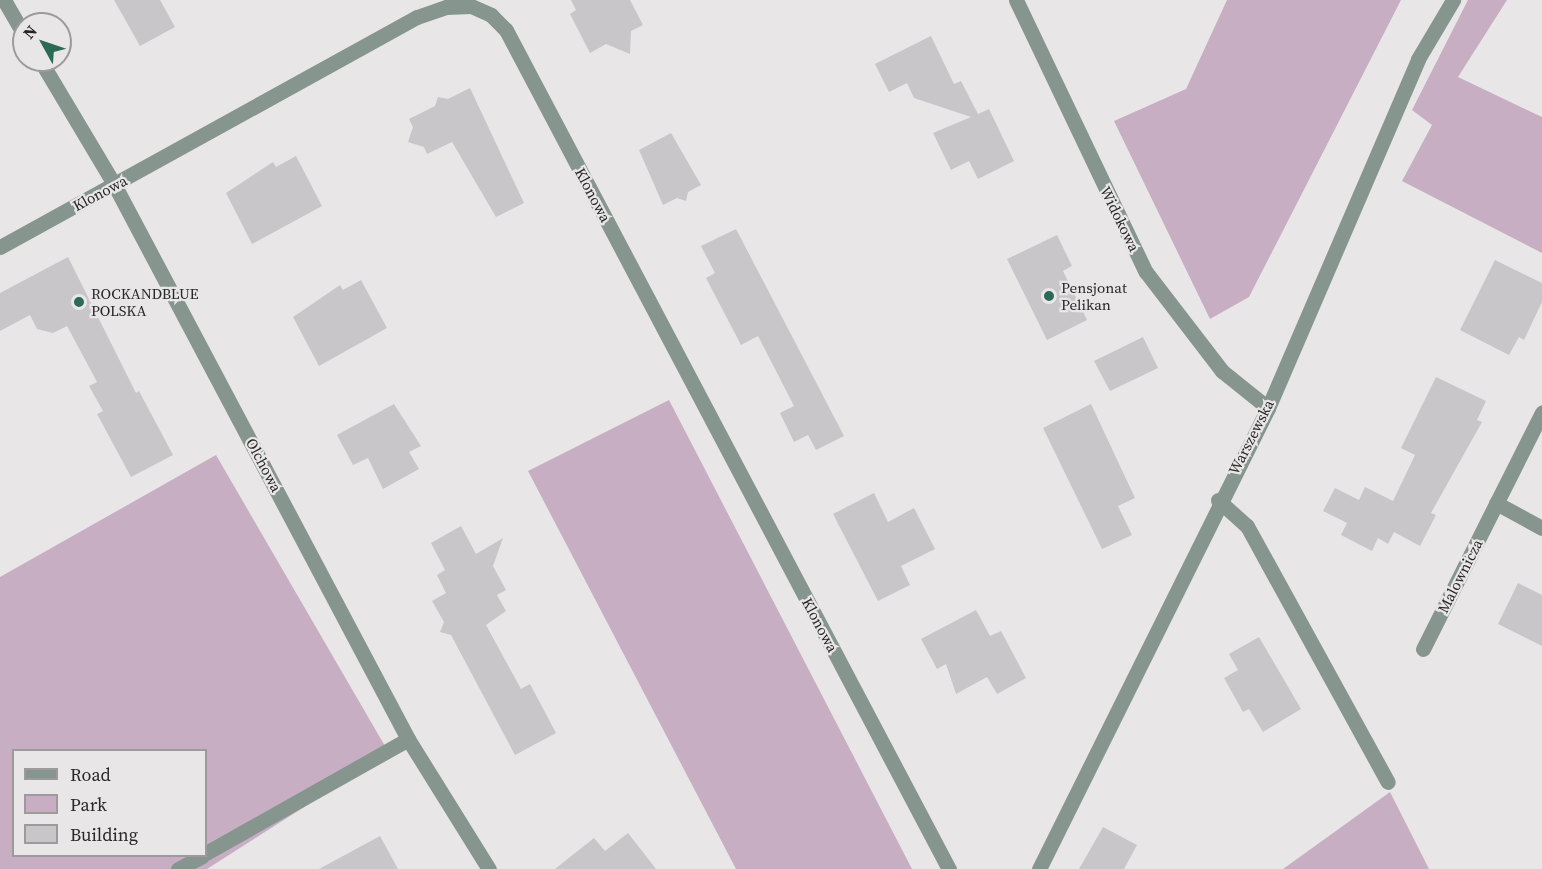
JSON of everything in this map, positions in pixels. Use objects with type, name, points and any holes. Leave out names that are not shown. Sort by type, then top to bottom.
[{"type":"street","points":[[4,0],[12,14]]},
{"type":"street","name":"Widokowa","points":[[1016,0],[1146,272],[1222,371],[1268,408]]},
{"type":"street","name":"Warszewska","points":[[1039,869],[1218,500],[1268,408],[1418,59],[1453,0]]},
{"type":"street","name":"Klonowa","points":[[0,247],[115,186],[417,17],[446,7],[471,6],[491,15],[506,30],[948,869]]},
{"type":"street","name":"Olchowa","points":[[47,72],[115,186],[408,739],[489,869]]},
{"type":"street","name":"Malownicza","points":[[1423,649],[1542,412]]},
{"type":"street","points":[[1218,500],[1247,526],[1388,782]]},
{"type":"street","points":[[1496,503],[1542,528]]},
{"type":"street","points":[[207,852],[408,739]]},
{"type":"street","points":[[178,869],[199,857]]},
{"type":"green space","points":[[1227,0],[1401,0],[1249,297],[1210,319],[1114,121],[1186,89]]},
{"type":"green space","points":[[1468,0],[1507,0],[1458,77],[1542,117],[1542,253],[1402,181],[1432,125],[1412,110]]},
{"type":"green space","points":[[669,400],[912,869],[736,869],[528,471]]},
{"type":"green space","points":[[216,455],[389,753],[207,869],[0,869],[0,577]]},
{"type":"green space","points":[[1390,792],[1429,869],[1283,869]]},
{"type":"building","points":[[114,0],[160,0],[175,27],[140,46]]},
{"type":"building","points":[[571,0],[630,0],[643,25],[631,31],[630,54],[606,44],[590,53],[570,14],[576,10]]},
{"type":"building","points":[[931,36],[954,84],[961,81],[978,114],[989,109],[1014,161],[978,179],[969,161],[951,170],[933,133],[971,117],[914,98],[907,83],[889,92],[875,64]]},
{"type":"building","points":[[470,88],[524,203],[496,217],[452,142],[427,154],[424,147],[408,142],[413,127],[409,119],[435,106],[438,97],[448,99]]},
{"type":"building","points":[[671,133],[701,185],[688,192],[686,201],[677,198],[663,205],[639,150]]},
{"type":"building","points":[[296,156],[322,206],[252,244],[226,193],[273,162],[276,167]]},
{"type":"building","points":[[736,229],[844,436],[816,450],[808,435],[794,442],[780,413],[794,406],[758,336],[741,345],[706,278],[715,273],[701,246]]},
{"type":"building","points":[[1057,235],[1072,266],[1063,271],[1087,320],[1047,340],[1007,259]]},
{"type":"building","points":[[68,257],[136,393],[139,391],[173,455],[131,477],[97,414],[103,411],[89,386],[97,382],[67,326],[53,333],[37,329],[30,315],[0,331],[0,293]]},
{"type":"building","points":[[1495,260],[1542,283],[1542,302],[1524,340],[1519,337],[1509,355],[1460,330]]},
{"type":"building","points":[[361,280],[387,328],[319,366],[293,317],[340,285],[343,290]]},
{"type":"building","points":[[1143,337],[1158,368],[1110,391],[1094,361]]},
{"type":"building","points":[[1436,377],[1486,401],[1477,420],[1482,422],[1431,513],[1436,515],[1420,546],[1394,532],[1388,544],[1378,538],[1372,551],[1341,535],[1347,523],[1323,511],[1335,488],[1359,500],[1365,487],[1393,501],[1415,455],[1401,448]]},
{"type":"building","points":[[394,404],[421,446],[409,452],[419,469],[383,489],[368,458],[353,465],[337,435]]},
{"type":"building","points":[[1091,404],[1135,498],[1118,506],[1132,535],[1102,549],[1043,428]]},
{"type":"building","points":[[874,493],[888,522],[914,508],[935,549],[901,566],[910,585],[878,601],[833,514]]},
{"type":"building","points":[[461,526],[476,554],[503,538],[493,566],[506,590],[497,595],[506,611],[486,625],[521,689],[530,684],[556,733],[515,755],[451,635],[440,632],[444,622],[432,601],[446,593],[437,575],[445,570],[431,543]]},
{"type":"building","points":[[1518,583],[1542,595],[1542,646],[1498,624]]},
{"type":"building","points":[[976,610],[990,636],[1001,631],[1026,678],[997,694],[987,677],[956,694],[946,664],[937,669],[921,639]]},
{"type":"building","points":[[1259,637],[1301,709],[1263,732],[1249,709],[1243,712],[1224,678],[1238,670],[1229,654]]},
{"type":"building","points":[[1103,827],[1137,845],[1124,869],[1079,869]]},
{"type":"building","points":[[628,833],[656,869],[555,869],[594,838],[605,851]]},
{"type":"building","points":[[380,836],[398,869],[319,869]]},
{"type":"place","name":"Pensjonat Pelikan","points":[[1049,296]]},
{"type":"place","name":"ROCKANDBLUE POLSKA","points":[[79,302]]}]
